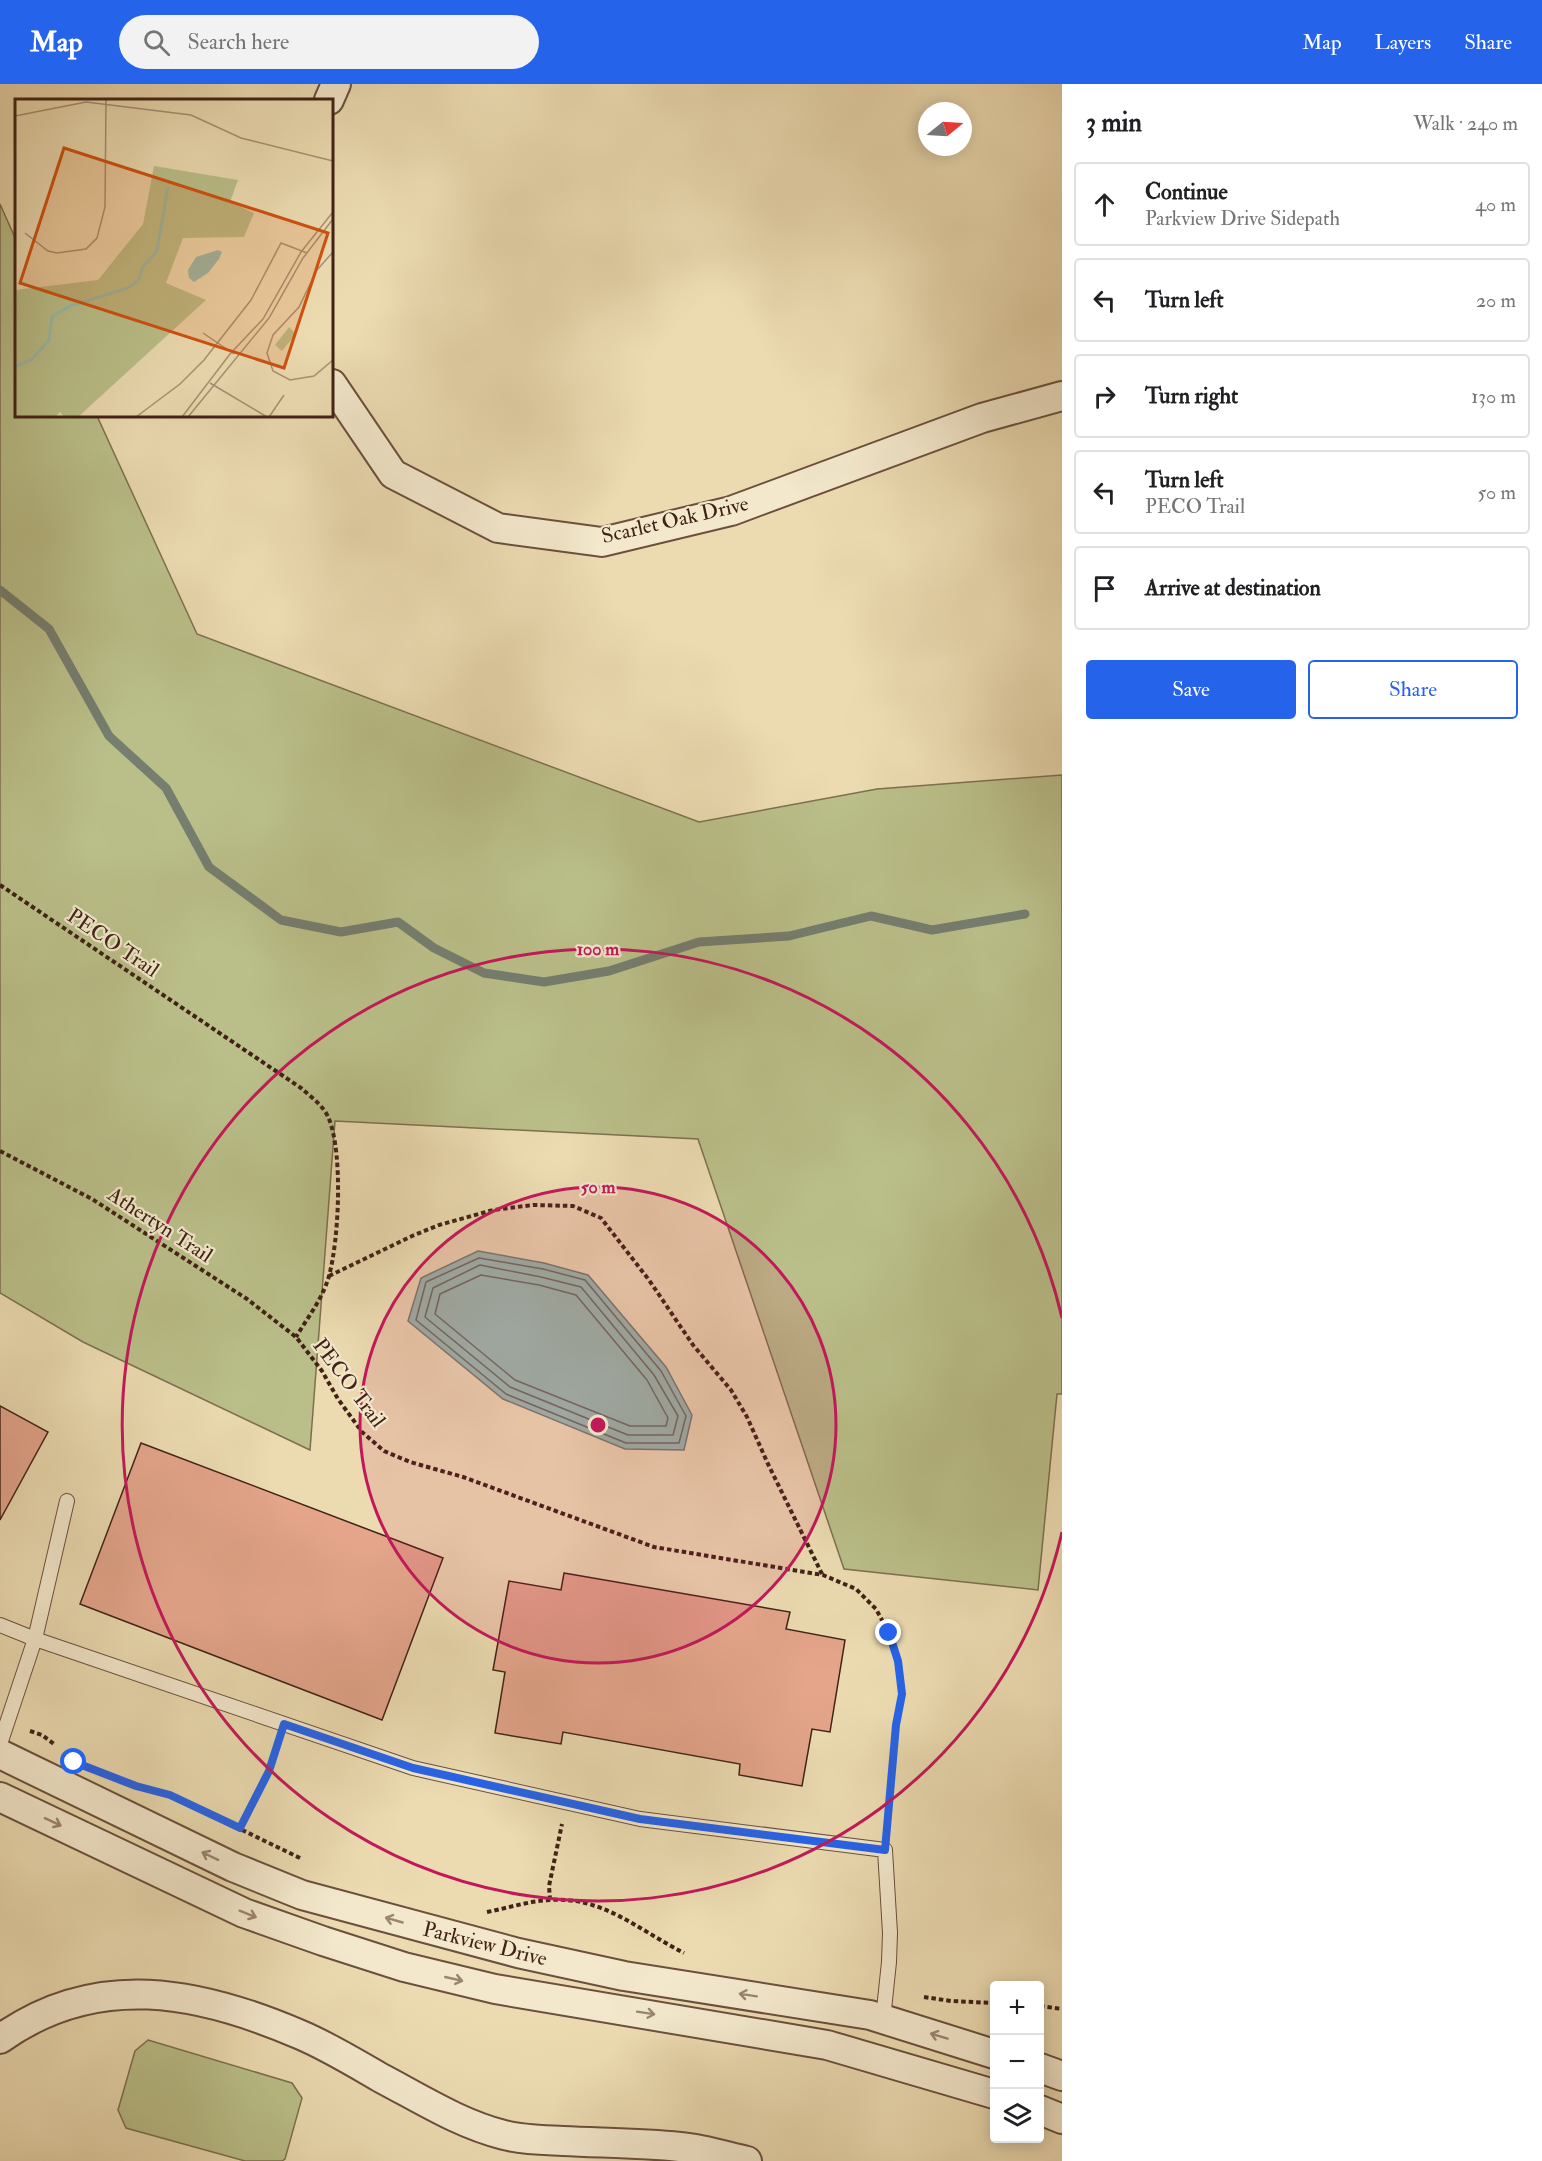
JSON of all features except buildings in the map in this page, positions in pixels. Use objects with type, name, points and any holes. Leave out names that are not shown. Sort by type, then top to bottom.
[{"type":"street","points":[[329,99],[336,84]]},
{"type":"street","name":"Scarlet Oak Drive","points":[[333,385],[393,474],[498,528],[602,542],[731,511],[982,418],[1062,396]]},
{"type":"street","name":"Parkview Drive","points":[[0,1754],[233,1867],[302,1895],[518,1953],[624,1976],[870,2015],[990,2053]]},
{"type":"street","name":"Parkview Drive","points":[[0,1797],[244,1913],[404,1967],[495,1989],[816,2043],[990,2093]]},
{"type":"street","points":[[0,2040],[41,2015],[76,2002],[131,1993],[158,1994],[213,2004],[302,2035],[446,2112],[475,2126],[505,2135],[535,2139],[682,2147],[747,2161]]},
{"type":"street","points":[[871,2057],[883,2019]]},
{"type":"street","points":[[1044,2069],[1062,2076]]},
{"type":"street","points":[[1044,2112],[1062,2119]]},
{"type":"lane","points":[[0,1744],[35,1639],[67,1501]]},
{"type":"lane","points":[[0,1625],[413,1768],[640,1819],[885,1850],[890,1934],[883,2019]]},
{"type":"path","name":"PECO Trail","points":[[0,885],[302,1088],[328,1117],[335,1138],[338,1175],[329,1276],[317,1303],[296,1337],[322,1371],[338,1399],[363,1431],[384,1451],[654,1547],[823,1575],[856,1589],[876,1609],[889,1633],[898,1661],[902,1694],[896,1725],[885,1850]]},
{"type":"path","name":"Athertyn Trail","points":[[0,1150],[92,1199],[247,1299],[296,1337]]},
{"type":"path","points":[[329,1276],[439,1225],[493,1210],[533,1205],[573,1206],[601,1218],[649,1280],[693,1345],[736,1399],[747,1417],[823,1575]]},
{"type":"path","points":[[240,1828],[269,1771],[284,1724]]},
{"type":"path","points":[[30,1731],[50,1740],[59,1751]]},
{"type":"path","points":[[136,1786],[170,1795],[311,1864]]},
{"type":"path","points":[[550,1900],[549,1886],[567,1802]]},
{"type":"path","points":[[485,1912],[550,1900],[571,1900],[599,1906],[616,1913],[693,1957]]},
{"type":"path","points":[[914,1995],[933,2000],[990,2003]]},
{"type":"path","points":[[1044,2007],[1062,2009]]},
{"type":"green space","points":[[0,204],[15,238],[15,417],[97,417],[197,634],[699,822],[877,789],[1062,775],[1062,1394],[1057,1394],[1038,1590],[844,1569],[698,1139],[335,1121],[310,1450],[83,1342],[0,1293]]},
{"type":"green space","points":[[148,2040],[292,2083],[302,2098],[285,2159],[282,2161],[245,2161],[126,2128],[118,2110],[135,2051]]},
{"type":"water","points":[[478,1251],[544,1263],[588,1275],[666,1367],[692,1415],[684,1450],[625,1449],[503,1399],[408,1321],[421,1278]]},
{"type":"waterway","points":[[0,590],[49,629],[109,736],[166,788],[209,867],[281,920],[341,932],[398,922],[434,948],[484,973],[544,982],[609,971],[699,942],[789,936],[871,916],[932,930],[1025,914]]},
{"type":"route","points":[[74,1762],[136,1786],[170,1795],[240,1828],[269,1771],[284,1724],[413,1768],[640,1819],[885,1850],[896,1725],[902,1694],[898,1661],[889,1633]]}]
